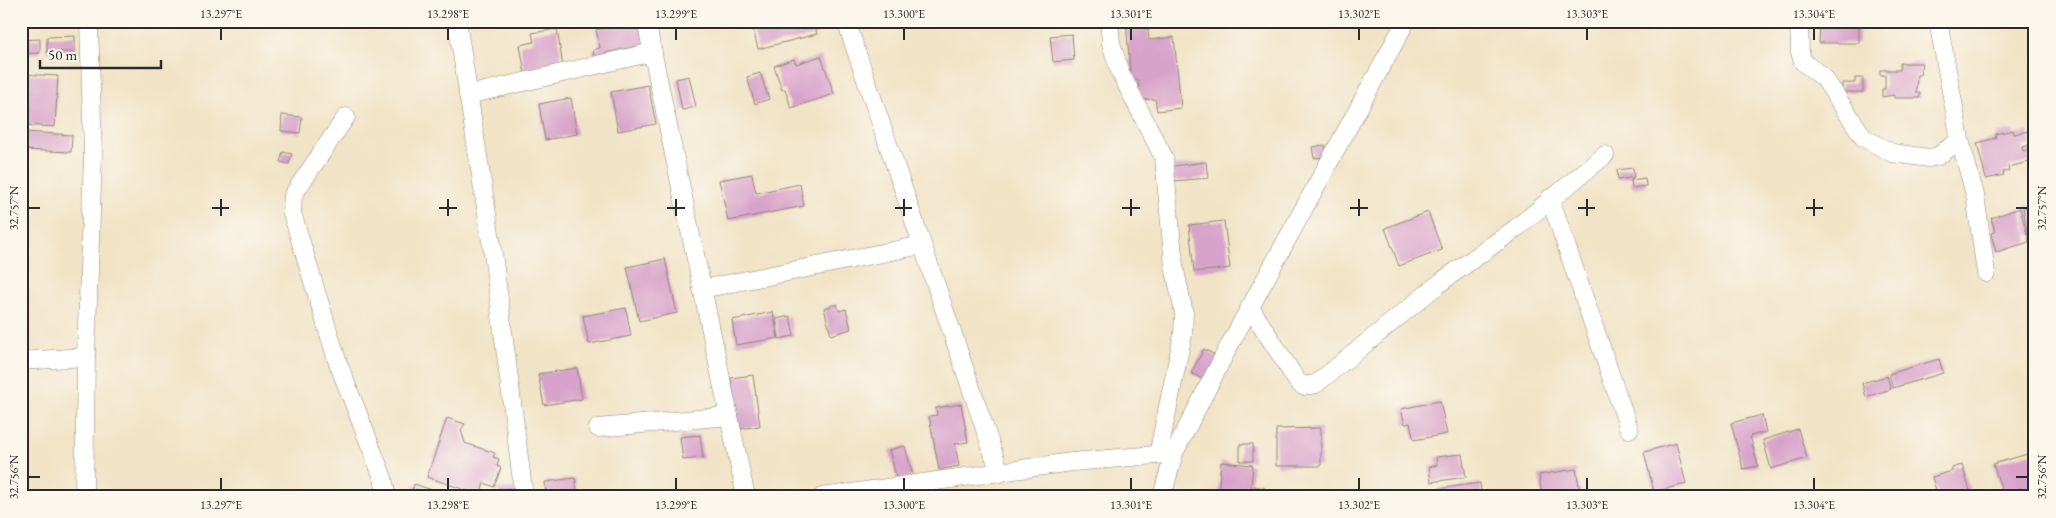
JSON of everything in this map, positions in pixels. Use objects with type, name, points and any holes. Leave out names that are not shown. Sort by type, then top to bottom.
[{"type":"street","points":[[84,497],[86,357],[94,155],[88,21]]},
{"type":"street","points":[[457,21],[493,254],[524,497]]},
{"type":"street","points":[[646,21],[746,497]]},
{"type":"street","points":[[846,21],[1000,473]]},
{"type":"street","points":[[1109,21],[1111,43],[1120,72],[1164,158],[1174,266],[1184,313],[1183,334],[1166,454],[1162,497]]},
{"type":"street","points":[[1166,454],[1250,307],[1406,21]]},
{"type":"street","points":[[1798,21],[1800,52],[1803,62],[1824,78],[1864,138],[1892,154],[1929,158],[1938,156],[1960,140]]},
{"type":"street","points":[[1938,21],[1960,140],[1975,195],[1986,273]]},
{"type":"street","points":[[468,95],[653,52]]},
{"type":"street","points":[[346,117],[293,195],[292,213],[338,363],[383,478],[387,497]]},
{"type":"street","points":[[1250,307],[1297,381],[1303,386],[1316,384],[1441,282],[1515,229],[1550,198],[1605,155]]},
{"type":"street","points":[[1550,198],[1629,429]]},
{"type":"street","points":[[702,289],[922,245]]},
{"type":"street","points":[[21,361],[86,357]]},
{"type":"street","points":[[598,428],[729,416]]},
{"type":"street","points":[[822,497],[1072,462],[1166,454]]},
{"type":"building","points":[[606,21],[640,21],[645,45],[605,53],[606,60],[595,62],[593,50],[600,48],[596,30],[602,28],[601,25],[607,23]]},
{"type":"building","points":[[761,21],[814,21],[817,34],[758,49],[752,25]]},
{"type":"building","points":[[1126,21],[1147,21],[1149,40],[1174,37],[1181,108],[1157,111],[1155,99],[1140,100],[1138,80],[1131,81]]},
{"type":"building","points":[[1820,21],[1859,21],[1859,43],[1819,43]]},
{"type":"building","points":[[557,29],[563,67],[525,74],[520,45],[534,42],[532,33]]},
{"type":"building","points":[[1072,34],[1074,60],[1053,62],[1050,36]]},
{"type":"building","points":[[75,36],[75,52],[47,52],[47,37]]},
{"type":"building","points":[[40,39],[40,53],[21,54],[21,40]]},
{"type":"building","points":[[821,56],[834,94],[791,108],[785,89],[782,90],[774,66],[794,59],[796,64]]},
{"type":"building","points":[[1900,63],[1922,63],[1920,75],[1917,75],[1916,93],[1920,93],[1920,98],[1894,98],[1894,95],[1882,97],[1882,89],[1885,89],[1885,75],[1880,75],[1880,70],[1900,70]]},
{"type":"building","points":[[760,73],[769,99],[755,104],[747,77]]},
{"type":"building","points":[[21,74],[58,76],[55,127],[25,125],[25,132],[72,135],[71,152],[21,150]]},
{"type":"building","points":[[689,76],[696,107],[682,110],[676,79]]},
{"type":"building","points":[[1855,78],[1863,78],[1863,92],[1842,92],[1842,83],[1855,83]]},
{"type":"building","points":[[648,85],[656,124],[618,131],[611,92]]},
{"type":"building","points":[[571,98],[577,134],[545,140],[539,104]]},
{"type":"building","points":[[282,115],[302,117],[300,133],[281,131]]},
{"type":"building","points":[[2013,130],[2014,134],[2028,131],[2031,145],[2022,147],[2023,151],[2030,149],[2033,161],[2008,167],[2009,171],[2003,172],[2004,175],[1986,179],[1977,143],[1996,138],[1995,134]]},
{"type":"building","points":[[1325,145],[1327,157],[1314,158],[1312,147]]},
{"type":"building","points":[[283,152],[292,154],[289,164],[280,162]]},
{"type":"building","points":[[1206,162],[1208,178],[1174,181],[1173,166]]},
{"type":"building","points":[[1633,168],[1634,177],[1618,180],[1617,170]]},
{"type":"building","points":[[752,174],[756,193],[800,184],[804,206],[728,221],[719,180]]},
{"type":"building","points":[[1645,178],[1646,186],[1632,188],[1631,180]]},
{"type":"building","points":[[2035,204],[2035,234],[2028,235],[2023,208]]},
{"type":"building","points":[[2020,208],[2029,242],[1996,252],[1991,233],[1995,232],[1991,218]]},
{"type":"building","points":[[1428,212],[1442,250],[1399,266],[1385,228]]},
{"type":"building","points":[[1224,221],[1230,268],[1194,272],[1189,225]]},
{"type":"building","points":[[665,259],[677,313],[639,321],[627,267]]},
{"type":"building","points":[[837,304],[839,311],[846,309],[851,329],[831,335],[824,308]]},
{"type":"building","points":[[626,308],[631,336],[589,344],[583,316]]},
{"type":"building","points":[[773,312],[778,338],[736,345],[732,320]]},
{"type":"building","points":[[790,316],[794,336],[779,339],[776,319]]},
{"type":"building","points":[[1204,349],[1219,357],[1206,381],[1191,373]]},
{"type":"building","points":[[1939,359],[1943,373],[1893,388],[1889,374]]},
{"type":"building","points":[[577,368],[582,399],[544,405],[538,374]]},
{"type":"building","points":[[753,375],[760,426],[738,429],[731,378]]},
{"type":"building","points":[[1887,376],[1891,389],[1866,397],[1862,383]]},
{"type":"building","points":[[1440,401],[1447,434],[1414,440],[1410,423],[1405,424],[1401,409]]},
{"type":"building","points":[[961,404],[968,442],[955,444],[959,466],[939,470],[929,416],[937,415],[936,408]]},
{"type":"building","points":[[1762,415],[1766,432],[1750,436],[1758,466],[1743,469],[1731,423]]},
{"type":"building","points":[[447,418],[465,424],[461,430],[465,443],[495,453],[493,457],[499,459],[497,466],[501,468],[494,487],[484,483],[480,495],[427,477]]},
{"type":"building","points":[[1321,428],[1321,466],[1276,466],[1276,429]]},
{"type":"building","points":[[1798,429],[1807,458],[1771,469],[1763,440]]},
{"type":"building","points":[[700,435],[703,458],[683,460],[680,437]]},
{"type":"building","points":[[1676,443],[1686,484],[1654,492],[1644,452]]},
{"type":"building","points":[[1240,444],[1253,444],[1253,461],[1240,461]]},
{"type":"building","points":[[905,446],[913,476],[897,480],[889,450]]},
{"type":"building","points":[[2031,453],[2035,467],[2035,490],[2022,494],[2021,488],[2003,494],[1993,464]]},
{"type":"building","points":[[1462,454],[1466,477],[1431,482],[1429,467],[1437,465],[1436,457]]},
{"type":"building","points":[[1221,462],[1253,465],[1250,497],[1218,497]]},
{"type":"building","points":[[1962,465],[1972,497],[1938,497],[1932,477],[1952,471],[1952,468]]},
{"type":"building","points":[[1576,469],[1581,497],[1542,497],[1539,475]]},
{"type":"building","points":[[575,478],[578,497],[546,497],[545,482]]},
{"type":"building","points":[[1480,483],[1482,497],[1438,497],[1437,489]]},
{"type":"building","points":[[414,484],[432,490],[430,497],[410,497]]},
{"type":"building","points":[[1254,486],[1265,488],[1264,497],[1252,497]]},
{"type":"building","points":[[517,488],[517,497],[498,497],[498,489]]},
{"type":"building","points":[[611,492],[611,497],[590,497],[590,496]]}]
